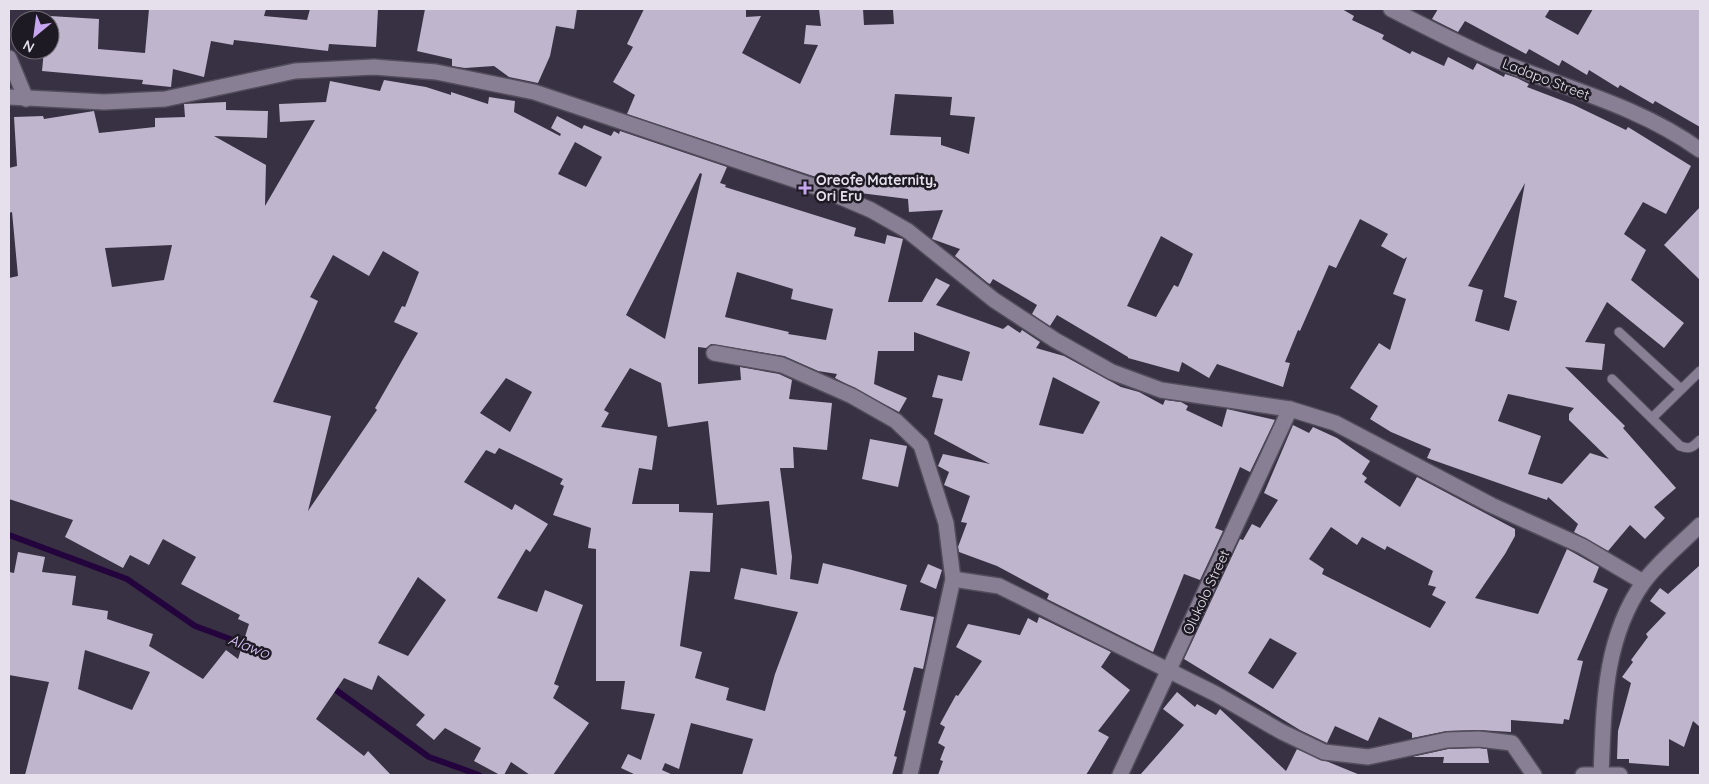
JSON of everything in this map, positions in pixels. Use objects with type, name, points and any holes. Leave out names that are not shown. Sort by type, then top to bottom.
[{"type":"street","name":"Ladapo Street","points":[[1391,9],[1491,58],[1626,109],[1679,135],[1700,150]]},
{"type":"street","points":[[9,58],[26,99]]},
{"type":"street","points":[[9,97],[104,102],[165,99],[295,70],[374,67],[436,72],[534,92],[822,189],[871,210],[908,231],[994,300],[1055,340],[1112,372],[1161,390],[1290,409],[1335,423],[1491,504],[1582,546],[1643,582]]},
{"type":"street","points":[[714,352],[782,365],[852,396],[896,421],[921,445],[946,523],[953,579],[910,775]]},
{"type":"street","name":"Olukolo Street","points":[[1120,775],[1290,409]]},
{"type":"street","points":[[1601,774],[1605,696],[1611,652],[1643,582],[1700,525]]},
{"type":"street","points":[[953,579],[999,586],[1216,694],[1282,732],[1324,752],[1368,757],[1447,740],[1479,739],[1512,743],[1534,775]]},
{"type":"street","points":[[1582,775],[1620,775]]},
{"type":"lane","points":[[1619,332],[1681,389]]},
{"type":"lane","points":[[1652,418],[1700,371]]},
{"type":"lane","points":[[1612,379],[1680,446],[1693,447],[1700,440]]},
{"type":"building","points":[[149,9],[266,9],[264,16],[307,20],[310,9],[378,9],[376,47],[329,44],[328,51],[234,40],[233,45],[211,41],[204,77],[173,69],[171,87],[142,84],[143,80],[42,71],[43,60],[60,60],[60,17],[99,19],[98,49],[145,53]]},
{"type":"building","points":[[425,9],[577,9],[574,29],[556,26],[550,56],[538,83],[509,77],[494,66],[465,68],[452,66],[452,59],[417,51]]},
{"type":"building","points":[[644,9],[746,9],[746,17],[761,16],[742,53],[800,84],[818,45],[804,44],[806,25],[821,26],[819,9],[863,9],[864,25],[894,24],[893,10],[1342,9],[1354,16],[1352,20],[1384,35],[1382,39],[1410,54],[1412,51],[1444,66],[1448,57],[1473,70],[1477,63],[1504,77],[1505,74],[1517,78],[1529,84],[1527,87],[1574,105],[1626,130],[1628,127],[1691,166],[1666,214],[1643,202],[1624,234],[1646,250],[1631,280],[1684,323],[1664,348],[1607,302],[1585,342],[1605,344],[1602,370],[1565,367],[1625,426],[1623,428],[1676,488],[1654,507],[1665,518],[1645,539],[1630,525],[1608,551],[1574,532],[1578,524],[1548,497],[1547,500],[1427,458],[1431,449],[1391,432],[1370,419],[1378,406],[1350,388],[1379,343],[1390,350],[1406,299],[1393,294],[1407,257],[1404,259],[1381,246],[1388,234],[1360,219],[1336,268],[1329,265],[1300,331],[1298,330],[1285,362],[1290,363],[1283,387],[1217,364],[1209,378],[1182,362],[1179,372],[1128,358],[1057,315],[1050,326],[1032,314],[1037,305],[993,279],[990,284],[988,283],[955,256],[960,249],[932,239],[943,210],[909,212],[908,199],[852,192],[842,187],[842,182],[819,178],[627,114],[635,95],[613,82],[633,47],[627,44]],"holes":[[[895,94],[952,97],[950,115],[975,117],[969,154],[941,145],[941,137],[890,135]],[[1525,183],[1504,297],[1517,301],[1509,331],[1475,321],[1483,290],[1468,286]],[[1161,236],[1193,254],[1178,287],[1174,285],[1156,317],[1127,306]],[[1508,394],[1574,408],[1569,414],[1569,420],[1609,459],[1590,453],[1562,484],[1528,474],[1541,436],[1498,421]]]},
{"type":"building","points":[[1438,9],[1550,9],[1545,17],[1578,35],[1593,9],[1700,9],[1700,127],[1655,101],[1653,104],[1620,85],[1618,88],[1589,70],[1587,75],[1562,60],[1559,66],[1529,49],[1526,54],[1465,21],[1458,32],[1432,19]]},
{"type":"building","points":[[384,80],[426,87],[451,95],[451,92],[488,104],[489,97],[515,101],[514,112],[560,136],[561,134],[551,128],[557,116],[582,129],[584,125],[611,136],[614,131],[619,134],[620,131],[727,167],[720,183],[726,185],[725,187],[856,228],[854,236],[885,244],[887,235],[903,239],[888,302],[922,302],[936,278],[950,285],[936,305],[1003,329],[1008,325],[1020,333],[1022,330],[1040,342],[1036,348],[1064,356],[1121,387],[1139,392],[1163,405],[1165,400],[1181,402],[1188,406],[1186,410],[1222,427],[1227,409],[1275,420],[1250,472],[1240,467],[1215,528],[1223,531],[1200,580],[1184,574],[1153,652],[1047,599],[1049,594],[997,566],[959,552],[958,547],[967,523],[961,522],[970,496],[944,485],[949,472],[938,466],[943,454],[990,464],[934,434],[943,399],[932,397],[938,375],[962,381],[970,352],[914,332],[914,351],[878,351],[874,384],[907,398],[899,412],[835,378],[837,374],[818,371],[784,356],[711,344],[706,348],[698,347],[698,384],[741,380],[740,367],[779,374],[792,380],[789,399],[832,403],[827,450],[793,447],[794,468],[780,468],[792,557],[790,579],[818,584],[823,563],[852,570],[907,585],[900,610],[934,617],[923,669],[914,667],[903,710],[906,711],[894,756],[897,757],[892,775],[742,775],[753,739],[691,723],[679,769],[665,763],[662,770],[673,775],[636,775],[621,768],[628,754],[641,760],[655,714],[621,709],[625,681],[596,681],[596,549],[588,548],[591,528],[553,515],[564,486],[560,484],[563,479],[499,448],[495,454],[486,450],[464,482],[512,510],[515,504],[548,524],[530,552],[526,549],[497,598],[537,612],[545,590],[583,605],[554,684],[559,686],[553,698],[589,723],[553,775],[530,775],[511,762],[504,775],[500,775],[474,761],[481,748],[445,728],[434,740],[416,725],[425,715],[378,675],[372,690],[344,678],[316,719],[364,756],[368,751],[391,775],[25,775],[49,682],[9,675],[9,572],[14,573],[18,552],[45,557],[42,572],[76,576],[72,605],[108,611],[107,619],[153,634],[149,646],[203,679],[226,650],[238,659],[249,624],[238,619],[240,615],[181,584],[196,557],[163,539],[149,565],[130,555],[123,568],[65,537],[73,520],[9,499],[9,278],[18,276],[12,212],[9,213],[9,168],[17,166],[14,117],[43,116],[44,119],[94,111],[99,133],[155,127],[155,118],[185,117],[184,104],[226,102],[226,110],[268,111],[267,138],[214,136],[266,165],[265,206],[315,120],[280,122],[279,104],[326,102],[330,81],[380,91]],"holes":[[[575,142],[602,157],[586,187],[558,174]],[[700,173],[702,174],[665,339],[626,315]],[[172,245],[164,280],[112,287],[105,248]],[[383,251],[419,272],[405,307],[402,306],[394,322],[418,333],[375,408],[377,410],[308,511],[331,416],[273,402],[318,301],[310,297],[333,255],[369,276]],[[737,272],[793,289],[791,299],[833,309],[826,340],[788,334],[789,332],[725,317]],[[630,368],[661,383],[668,427],[708,421],[717,505],[769,501],[777,575],[741,568],[734,599],[798,612],[775,674],[765,711],[726,700],[729,688],[695,678],[702,652],[680,646],[690,571],[710,572],[713,513],[679,512],[679,504],[632,504],[639,468],[652,470],[657,436],[601,427],[609,413],[604,410]],[[1053,377],[1100,402],[1083,434],[1039,425]],[[506,378],[532,392],[510,432],[480,413]],[[418,577],[446,600],[408,656],[378,643]],[[85,650],[150,672],[132,710],[78,689]]]},
{"type":"building","points":[[1700,207],[1700,280],[1664,245]]},
{"type":"building","points":[[1293,425],[1309,433],[1313,427],[1337,438],[1370,461],[1362,474],[1367,478],[1364,482],[1400,507],[1417,477],[1515,529],[1515,536],[1505,554],[1475,598],[1538,614],[1567,549],[1599,567],[1593,582],[1608,589],[1577,660],[1583,661],[1569,720],[1564,719],[1563,724],[1511,720],[1511,732],[1447,731],[1412,738],[1412,733],[1379,717],[1368,741],[1335,726],[1327,743],[1300,730],[1184,659],[1240,539],[1243,540],[1252,524],[1260,528],[1278,500],[1264,493]],"holes":[[[1331,527],[1357,545],[1362,537],[1385,550],[1387,546],[1433,571],[1428,585],[1436,587],[1432,595],[1446,602],[1430,628],[1322,574],[1324,569],[1309,559]],[[1270,638],[1297,653],[1273,689],[1248,673]]]},
{"type":"building","points":[[870,439],[907,446],[898,487],[862,479]]},
{"type":"building","points":[[928,564],[942,570],[936,589],[920,582]]},
{"type":"building","points":[[1700,565],[1700,727],[1693,721],[1684,747],[1669,739],[1669,766],[1629,763],[1629,759],[1617,759],[1618,731],[1631,683],[1622,677],[1633,662],[1631,660],[1648,637],[1646,634],[1666,613],[1650,601],[1660,588],[1668,594]]},
{"type":"building","points":[[1039,617],[1111,652],[1101,667],[1130,690],[1098,731],[1109,737],[1086,775],[938,775],[943,761],[940,760],[945,747],[938,743],[945,727],[940,724],[956,695],[958,696],[982,661],[956,647],[968,624],[1020,635],[1028,618],[1037,623]]},
{"type":"building","points":[[1177,692],[1195,707],[1197,704],[1216,715],[1220,709],[1286,771],[1297,749],[1360,775],[1140,775],[1184,725],[1163,709]]},
{"type":"building","points":[[1448,749],[1487,749],[1489,763],[1443,763],[1444,757],[1412,757]]},
{"type":"waterway","name":"Alawo","points":[[9,535],[127,579],[195,626],[249,646]]},
{"type":"waterway","name":"Alawo","points":[[329,685],[429,757],[479,775]]},
{"type":"place","name":"Oreofe Maternity, Ori Eru","points":[[805,188]]}]
